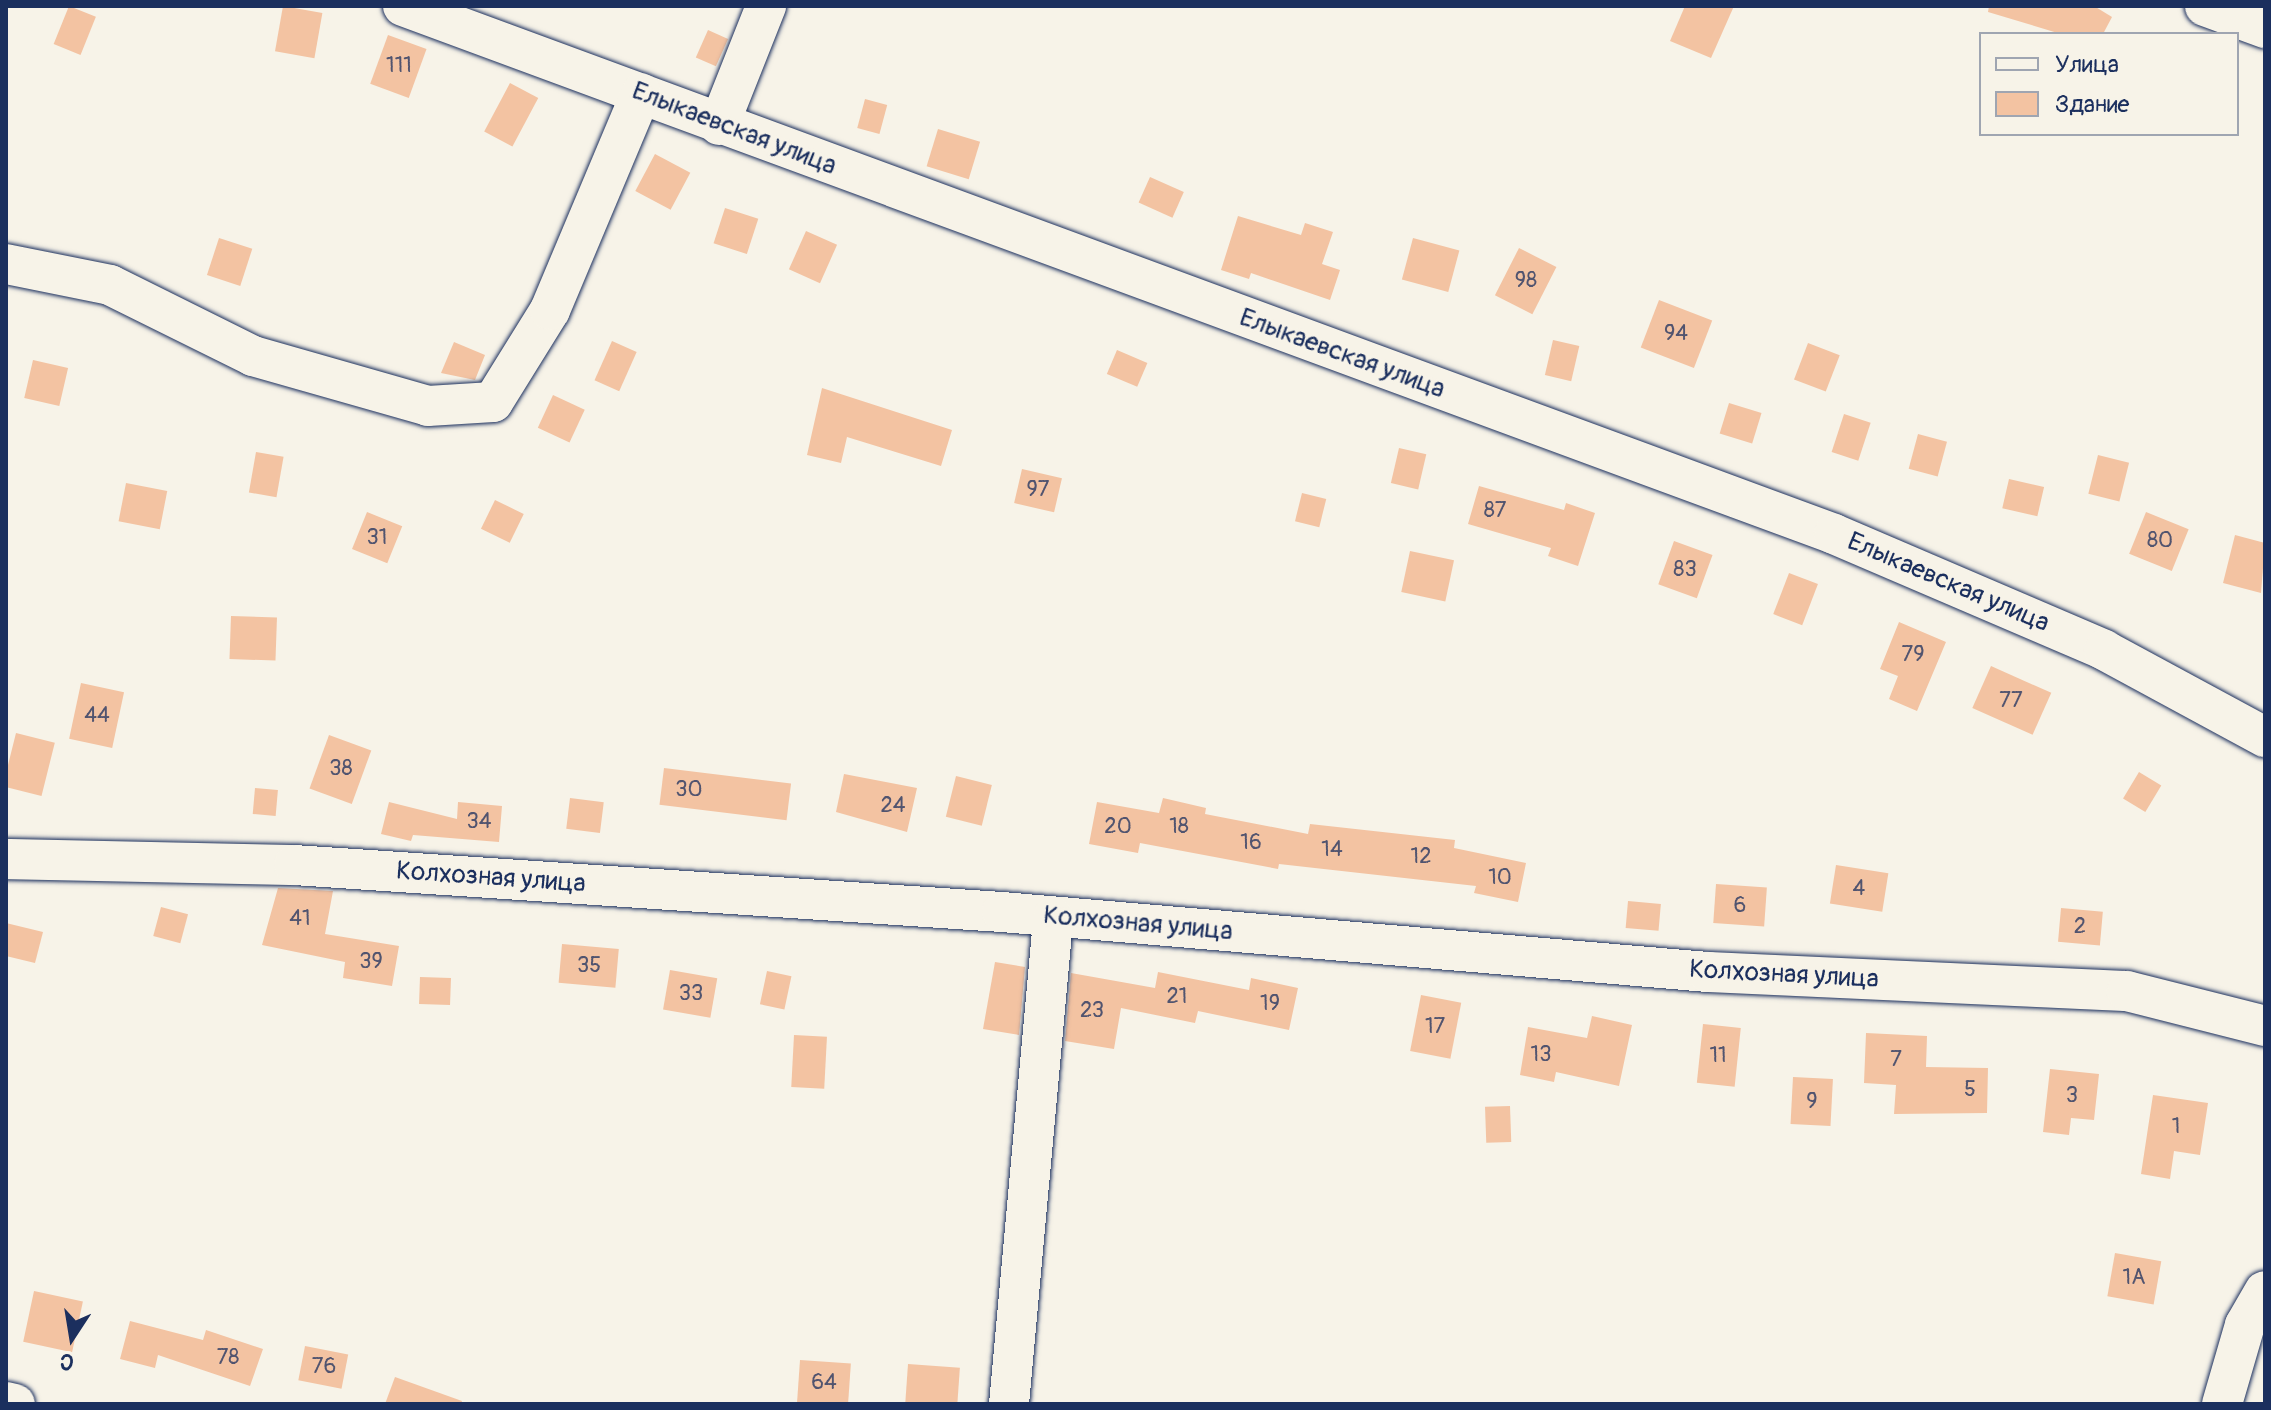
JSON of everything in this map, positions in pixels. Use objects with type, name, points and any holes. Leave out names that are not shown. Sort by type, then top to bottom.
[{"type":"street","name":"Елыкаевская улица","points":[[403,6],[1834,534],[2260,720]]},
{"type":"street","points":[[719,125],[766,6]]},
{"type":"street","points":[[2205,6],[2265,28]]},
{"type":"street","points":[[6,264],[110,285],[253,356],[428,406],[493,402],[550,310],[641,93]]},
{"type":"street","name":"Колхозная улица","points":[[6,859],[294,865],[1053,917],[1707,972],[2127,991],[2265,1026]]},
{"type":"street","points":[[1009,1404],[1053,917]]},
{"type":"street","points":[[2222,1404],[2245,1325],[2265,1291]]},
{"type":"street","points":[[6,1402],[15,1404]]},
{"type":"building","points":[[69,6],[96,17],[81,55],[54,44]]},
{"type":"building","points":[[283,6],[322,13],[314,58],[275,51]]},
{"type":"building","points":[[1685,6],[1734,6],[1711,58],[1670,41]]},
{"type":"building","points":[[1989,6],[2094,6],[2112,17],[2104,32],[2054,32],[1988,12]]},
{"type":"building","points":[[708,30],[728,39],[716,66],[696,57]]},
{"type":"building","points":[[388,35],[427,49],[409,98],[370,84]]},
{"type":"building","points":[[510,83],[538,98],[512,147],[484,132]]},
{"type":"building","points":[[865,99],[887,105],[879,134],[857,128]]},
{"type":"building","points":[[938,129],[980,142],[969,179],[927,166]]},
{"type":"building","points":[[655,154],[690,173],[671,210],[635,191]]},
{"type":"building","points":[[1150,177],[1184,192],[1172,218],[1139,203]]},
{"type":"building","points":[[725,208],[758,219],[747,254],[714,243]]},
{"type":"building","points":[[1238,216],[1301,235],[1305,223],[1333,232],[1322,264],[1340,270],[1330,300],[1251,273],[1249,279],[1221,270]]},
{"type":"building","points":[[806,231],[837,245],[820,283],[789,269]]},
{"type":"building","points":[[219,238],[252,249],[240,286],[207,275]]},
{"type":"building","points":[[1413,238],[1459,250],[1448,292],[1402,280]]},
{"type":"building","points":[[1519,248],[1556,267],[1532,314],[1495,295]]},
{"type":"building","points":[[1659,300],[1712,320],[1694,368],[1641,348]]},
{"type":"building","points":[[1553,340],[1579,346],[1571,381],[1545,375]]},
{"type":"building","points":[[612,341],[637,352],[619,391],[595,380]]},
{"type":"building","points":[[454,342],[485,355],[475,380],[441,373]]},
{"type":"building","points":[[1808,343],[1840,355],[1826,392],[1794,379]]},
{"type":"building","points":[[1117,350],[1147,363],[1137,387],[1107,374]]},
{"type":"building","points":[[33,360],[68,368],[59,406],[24,398]]},
{"type":"building","points":[[822,388],[952,430],[941,466],[847,437],[841,463],[807,455]]},
{"type":"building","points":[[553,395],[585,410],[570,442],[538,428]]},
{"type":"building","points":[[1729,403],[1762,413],[1752,444],[1720,434]]},
{"type":"building","points":[[1844,414],[1871,423],[1858,461],[1832,452]]},
{"type":"building","points":[[1918,434],[1947,442],[1938,477],[1909,469]]},
{"type":"building","points":[[1399,448],[1426,454],[1418,489],[1391,483]]},
{"type":"building","points":[[256,452],[284,457],[276,497],[249,492]]},
{"type":"building","points":[[2098,455],[2129,463],[2119,502],[2088,494]]},
{"type":"building","points":[[1022,469],[1062,478],[1054,512],[1014,503]]},
{"type":"building","points":[[2009,479],[2044,487],[2037,516],[2002,508]]},
{"type":"building","points":[[126,483],[167,491],[160,529],[119,521]]},
{"type":"building","points":[[1479,486],[1564,510],[1566,503],[1595,513],[1578,566],[1548,556],[1551,548],[1468,524]]},
{"type":"building","points":[[1302,493],[1326,499],[1319,527],[1295,521]]},
{"type":"building","points":[[495,500],[524,514],[510,543],[481,529]]},
{"type":"building","points":[[367,512],[402,526],[387,563],[352,549]]},
{"type":"building","points":[[2146,512],[2189,529],[2172,571],[2129,554]]},
{"type":"building","points":[[2235,535],[2265,543],[2261,593],[2223,583]]},
{"type":"building","points":[[1674,541],[1713,555],[1697,598],[1658,584]]},
{"type":"building","points":[[1410,551],[1454,560],[1445,601],[1401,592]]},
{"type":"building","points":[[1789,573],[1818,584],[1802,625],[1773,614]]},
{"type":"building","points":[[231,616],[277,618],[275,661],[229,659]]},
{"type":"building","points":[[1899,622],[1946,642],[1917,711],[1889,699],[1898,676],[1880,669]]},
{"type":"building","points":[[1991,666],[2051,693],[2033,735],[1972,708]]},
{"type":"building","points":[[81,683],[124,692],[112,748],[69,739]]},
{"type":"building","points":[[16,733],[55,743],[42,796],[6,787],[6,773]]},
{"type":"building","points":[[329,735],[371,750],[352,804],[310,789]]},
{"type":"building","points":[[664,768],[791,784],[787,820],[659,805]]},
{"type":"building","points":[[2139,772],[2161,785],[2145,812],[2123,799]]},
{"type":"building","points":[[844,774],[917,788],[907,832],[836,812]]},
{"type":"building","points":[[956,776],[992,785],[982,826],[946,817]]},
{"type":"building","points":[[255,788],[278,790],[276,816],[253,814]]},
{"type":"building","points":[[570,798],[604,802],[600,833],[566,829]]},
{"type":"building","points":[[1163,798],[1206,808],[1205,814],[1308,834],[1310,824],[1455,840],[1454,848],[1526,863],[1518,902],[1474,893],[1476,886],[1279,864],[1278,869],[1140,843],[1138,853],[1089,844],[1097,802],[1159,813]]},
{"type":"building","points":[[389,802],[457,819],[458,802],[502,806],[499,842],[413,835],[411,841],[381,834]]},
{"type":"building","points":[[1836,865],[1888,873],[1882,912],[1830,904]]},
{"type":"building","points":[[1716,884],[1767,888],[1764,926],[1713,923]]},
{"type":"building","points":[[278,888],[333,891],[325,934],[399,946],[392,986],[343,978],[345,962],[262,945]]},
{"type":"building","points":[[1628,901],[1661,904],[1659,931],[1626,928]]},
{"type":"building","points":[[161,907],[188,914],[180,943],[153,936]]},
{"type":"building","points":[[2061,908],[2103,912],[2100,946],[2058,942]]},
{"type":"building","points":[[6,923],[43,932],[35,963],[6,956]]},
{"type":"building","points":[[562,944],[619,949],[615,988],[559,983]]},
{"type":"building","points":[[995,962],[1025,967],[1019,1035],[983,1029]]},
{"type":"building","points":[[670,970],[717,978],[710,1018],[663,1009]]},
{"type":"building","points":[[767,971],[791,976],[784,1009],[760,1004]]},
{"type":"building","points":[[1158,972],[1249,990],[1251,978],[1298,988],[1289,1030],[1198,1011],[1195,1023],[1121,1008],[1114,1049],[1065,1041],[1071,973],[1155,988]]},
{"type":"building","points":[[420,977],[451,978],[450,1005],[419,1004]]},
{"type":"building","points":[[1421,995],[1461,1003],[1450,1059],[1410,1051]]},
{"type":"building","points":[[1592,1016],[1632,1025],[1619,1086],[1556,1072],[1554,1082],[1520,1075],[1528,1027],[1587,1038]]},
{"type":"building","points":[[1703,1024],[1741,1028],[1735,1087],[1697,1083]]},
{"type":"building","points":[[1866,1033],[1927,1036],[1926,1067],[1988,1068],[1987,1113],[1894,1114],[1896,1085],[1864,1083]]},
{"type":"building","points":[[794,1035],[827,1037],[824,1089],[791,1087]]},
{"type":"building","points":[[2050,1069],[2099,1074],[2094,1120],[2071,1118],[2069,1135],[2043,1132]]},
{"type":"building","points":[[1793,1077],[1833,1079],[1830,1126],[1791,1124]]},
{"type":"building","points":[[2153,1095],[2208,1103],[2200,1155],[2174,1151],[2170,1179],[2141,1174]]},
{"type":"building","points":[[1510,1106],[1511,1142],[1486,1143],[1485,1107]]},
{"type":"building","points":[[2115,1253],[2161,1261],[2154,1304],[2107,1296]]},
{"type":"building","points":[[34,1291],[83,1301],[72,1352],[23,1342]]},
{"type":"building","points":[[130,1321],[203,1340],[206,1330],[263,1349],[250,1386],[158,1355],[155,1368],[120,1359]]},
{"type":"building","points":[[305,1346],[348,1354],[342,1389],[298,1380]]},
{"type":"building","points":[[800,1360],[851,1364],[848,1404],[797,1403]]},
{"type":"building","points":[[908,1364],[960,1368],[957,1404],[905,1404]]},
{"type":"building","points":[[395,1377],[462,1401],[461,1404],[385,1404]]}]
